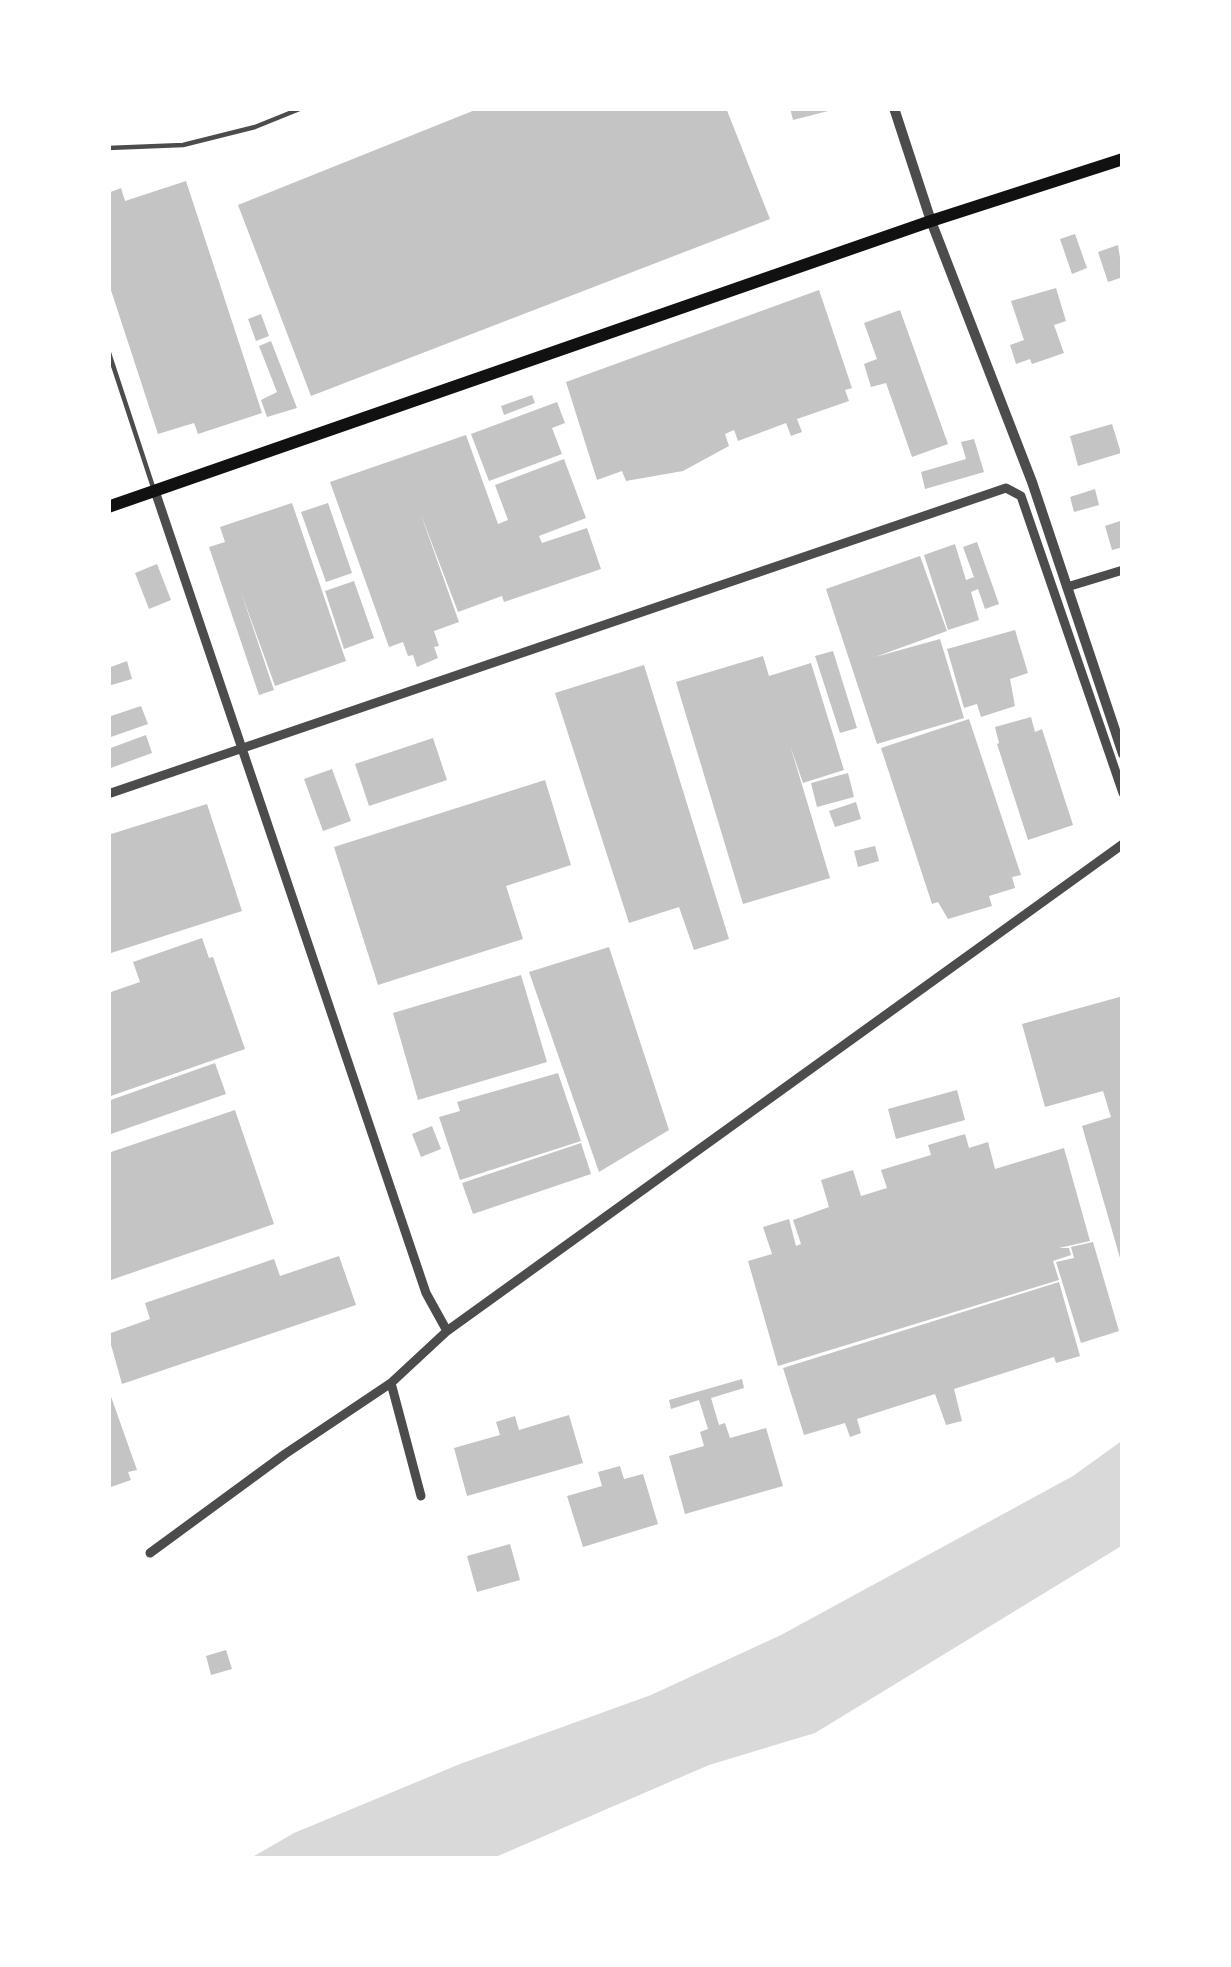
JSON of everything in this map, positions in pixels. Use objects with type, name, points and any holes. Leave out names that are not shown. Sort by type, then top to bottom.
[{"type":"main road","points":[[108,507],[931,220],[1123,158]]},
{"type":"street","points":[[894,108],[931,220],[1032,482],[1123,754]]},
{"type":"street","points":[[108,794],[1006,488],[1021,496],[1123,793]]},
{"type":"street","points":[[154,491],[427,1294],[447,1331]]},
{"type":"street","points":[[1067,587],[1123,570]]},
{"type":"street","points":[[150,1553],[391,1383],[447,1331],[1123,844]]},
{"type":"street","points":[[391,1383],[421,1496]]},
{"type":"lane","points":[[108,148],[184,145],[255,127],[302,108]]},
{"type":"lane","points":[[108,350],[154,491]]},
{"type":"shaded area","points":[[1123,1440],[1123,1545],[815,1733],[709,1765],[491,1859],[249,1859],[294,1833],[460,1764],[651,1695],[781,1635],[1073,1476]]},
{"type":"building","points":[[480,108],[726,108],[770,219],[311,396],[238,205]]},
{"type":"building","points":[[790,108],[832,108],[832,110],[793,120]]},
{"type":"building","points":[[186,181],[262,413],[198,434],[194,423],[158,434],[108,281],[108,193],[121,188],[125,201]]},
{"type":"building","points":[[1075,234],[1087,268],[1072,274],[1060,239]]},
{"type":"building","points":[[1118,245],[1123,277],[1108,282],[1098,252]]},
{"type":"building","points":[[1056,288],[1066,321],[1054,325],[1064,353],[1016,364],[1010,345],[1024,340],[1011,301]]},
{"type":"building","points":[[819,290],[852,388],[845,390],[849,401],[797,419],[802,432],[791,436],[786,423],[738,441],[734,430],[725,434],[729,446],[683,471],[626,481],[622,471],[597,480],[566,382]]},
{"type":"building","points":[[900,310],[948,444],[912,457],[886,383],[871,387],[864,364],[877,359],[864,323]]},
{"type":"building","points":[[261,314],[269,336],[256,341],[248,319]]},
{"type":"building","points":[[271,341],[297,408],[267,417],[261,400],[277,392],[259,346]]},
{"type":"building","points":[[532,395],[535,403],[504,415],[501,406]]},
{"type":"building","points":[[557,402],[565,423],[552,428],[562,454],[489,481],[471,434]]},
{"type":"building","points":[[1112,424],[1121,453],[1078,466],[1070,436]]},
{"type":"building","points":[[466,435],[498,524],[508,520],[495,485],[564,459],[586,518],[539,536],[542,543],[587,528],[601,569],[504,602],[502,596],[458,612],[420,512],[459,622],[434,631],[438,658],[417,667],[403,642],[389,647],[330,482]]},
{"type":"building","points":[[974,439],[984,472],[925,489],[921,472],[966,459],[961,442]]},
{"type":"building","points":[[1095,489],[1099,505],[1074,512],[1070,497]]},
{"type":"building","points":[[292,503],[346,661],[275,686],[241,592],[274,690],[259,695],[209,547],[225,542],[220,527]]},
{"type":"building","points":[[328,503],[352,573],[326,582],[301,512]]},
{"type":"building","points":[[1123,520],[1123,547],[1112,550],[1105,526]]},
{"type":"building","points":[[977,542],[999,604],[985,609],[978,589],[971,592],[979,620],[948,630],[924,555],[955,544],[966,580],[974,577],[963,547]]},
{"type":"building","points":[[920,556],[947,631],[875,657],[940,639],[964,718],[877,744],[826,589]]},
{"type":"building","points":[[157,564],[171,600],[149,609],[135,573]]},
{"type":"building","points":[[354,581],[374,638],[344,649],[325,591]]},
{"type":"building","points":[[1015,630],[1028,673],[1010,679],[1015,706],[981,717],[977,704],[964,708],[947,649]]},
{"type":"building","points":[[833,651],[857,728],[840,733],[815,656]]},
{"type":"building","points":[[763,656],[769,676],[811,663],[844,770],[803,783],[790,745],[830,878],[743,904],[676,682]]},
{"type":"building","points":[[127,661],[132,679],[108,686],[108,668]]},
{"type":"building","points":[[644,665],[729,939],[694,950],[679,907],[629,923],[555,693]]},
{"type":"building","points":[[141,706],[148,724],[108,738],[108,717]]},
{"type":"building","points":[[1031,717],[1035,732],[1042,729],[1073,825],[1028,840],[995,727]]},
{"type":"building","points":[[969,719],[1021,875],[1012,877],[1015,888],[989,896],[992,906],[948,919],[938,902],[932,904],[881,748]]},
{"type":"building","points":[[146,735],[152,753],[108,769],[108,749]]},
{"type":"building","points":[[433,738],[447,780],[369,806],[355,764]]},
{"type":"building","points":[[332,769],[351,821],[323,831],[304,779]]},
{"type":"building","points":[[848,773],[854,797],[817,807],[811,783]]},
{"type":"building","points":[[545,780],[571,865],[506,886],[523,939],[378,985],[334,847]]},
{"type":"building","points":[[856,802],[861,819],[835,827],[829,811]]},
{"type":"building","points":[[207,804],[242,911],[108,954],[108,835]]},
{"type":"building","points":[[875,846],[879,861],[858,867],[854,851]]},
{"type":"building","points":[[202,938],[245,1049],[108,1097],[108,993],[140,982],[133,962]]},
{"type":"building","points":[[609,947],[669,1130],[599,1172],[529,972]]},
{"type":"building","points":[[521,975],[547,1062],[418,1100],[393,1013]]},
{"type":"building","points":[[1123,996],[1122,1265],[1082,1126],[1111,1117],[1103,1091],[1045,1107],[1022,1024]]},
{"type":"building","points":[[215,1063],[226,1094],[108,1135],[108,1101]]},
{"type":"building","points":[[558,1073],[581,1141],[460,1180],[439,1117],[460,1111],[457,1102]]},
{"type":"building","points":[[957,1090],[965,1120],[896,1139],[888,1109]]},
{"type":"building","points":[[235,1110],[274,1224],[108,1281],[108,1153]]},
{"type":"building","points":[[432,1126],[441,1149],[421,1157],[412,1134]]},
{"type":"building","points":[[965,1134],[969,1148],[988,1142],[995,1169],[1064,1148],[1090,1241],[1059,1248],[1069,1248],[1071,1255],[1053,1261],[1059,1280],[778,1366],[748,1261],[772,1254],[763,1227],[789,1219],[796,1246],[801,1244],[793,1220],[829,1207],[821,1180],[853,1170],[861,1196],[887,1188],[881,1170],[931,1155],[928,1145]]},
{"type":"building","points":[[581,1143],[591,1174],[473,1214],[462,1183]]},
{"type":"building","points":[[1093,1242],[1119,1331],[1081,1343],[1056,1262],[1074,1258],[1071,1247]]},
{"type":"building","points":[[339,1256],[356,1305],[122,1384],[108,1334],[150,1319],[145,1303],[274,1259],[280,1276]]},
{"type":"building","points":[[1059,1282],[1080,1356],[1056,1363],[1054,1357],[954,1389],[962,1421],[946,1425],[935,1394],[857,1419],[861,1433],[850,1437],[845,1423],[804,1435],[783,1368]]},
{"type":"building","points":[[742,1379],[744,1388],[711,1398],[719,1425],[725,1423],[730,1438],[766,1428],[783,1486],[685,1514],[669,1456],[704,1446],[700,1432],[708,1429],[699,1400],[671,1409],[669,1400]]},
{"type":"building","points":[[108,1388],[137,1470],[128,1472],[131,1480],[108,1488]]},
{"type":"building","points":[[569,1415],[583,1463],[467,1496],[454,1448],[500,1435],[496,1422],[515,1416],[519,1430]]},
{"type":"building","points":[[620,1466],[624,1479],[643,1474],[658,1524],[583,1547],[567,1496],[602,1486],[598,1472]]},
{"type":"building","points":[[510,1544],[520,1580],[477,1592],[467,1556]]},
{"type":"building","points":[[226,1650],[232,1669],[211,1675],[206,1656]]}]
